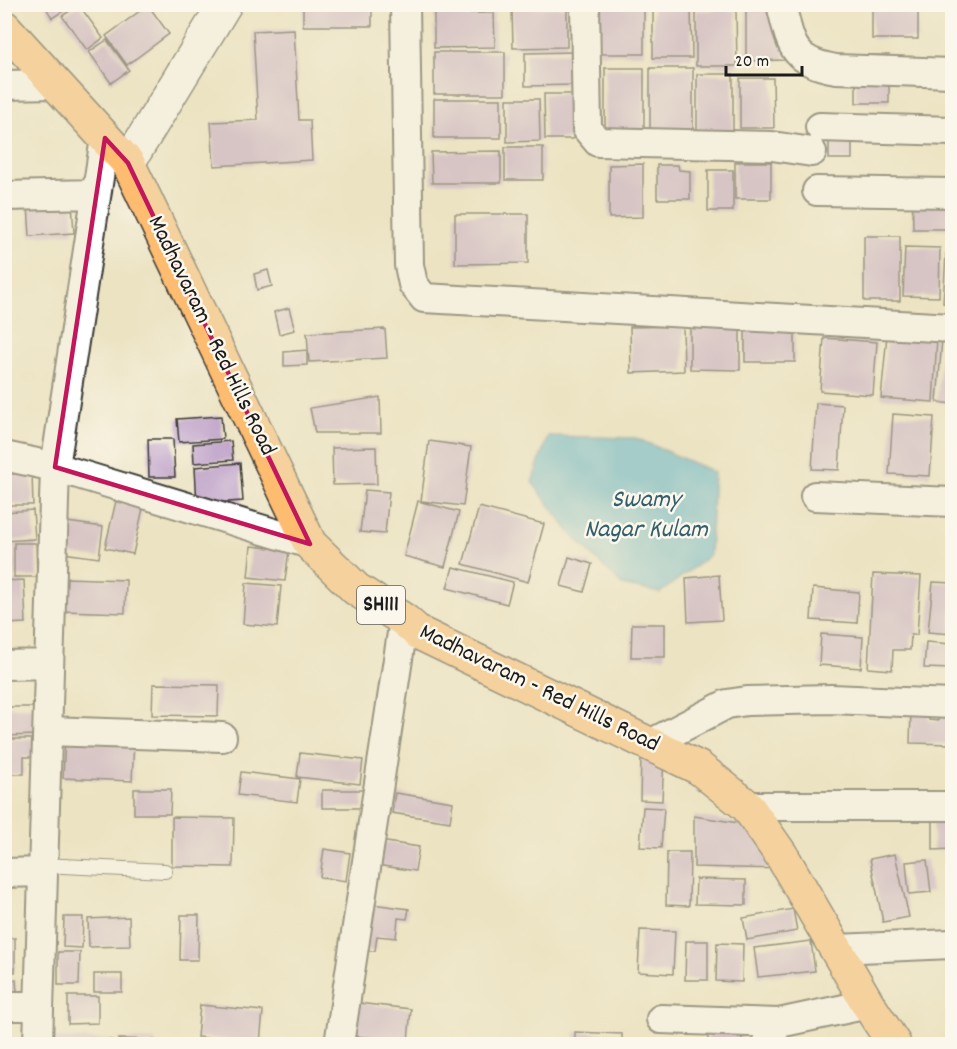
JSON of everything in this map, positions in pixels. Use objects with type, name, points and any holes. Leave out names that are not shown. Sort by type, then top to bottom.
[{"type":"main road","name":"Madhavaram - Red Hills Road","points":[[4,27],[128,163],[310,544],[356,589],[404,620],[419,633],[699,768],[747,806],[782,856],[868,1004],[894,1044]]},
{"type":"street","points":[[128,163],[225,4]]},
{"type":"street","points":[[405,4],[409,265],[413,284],[424,298],[952,328]]},
{"type":"street","points":[[585,4],[587,129],[598,142],[772,146],[816,140],[952,131]]},
{"type":"street","points":[[781,4],[791,45],[803,58],[818,66],[836,69],[952,73]]},
{"type":"street","points":[[4,85],[56,84]]},
{"type":"street","points":[[38,1044],[55,467],[105,138]]},
{"type":"street","points":[[817,191],[952,193]]},
{"type":"street","points":[[4,196],[96,194]]},
{"type":"street","points":[[4,456],[55,467],[310,544]]},
{"type":"street","points":[[815,496],[952,502]]},
{"type":"street","points":[[339,1044],[404,620]]},
{"type":"street","points":[[4,665],[49,664]]},
{"type":"street","points":[[650,744],[727,704],[747,701],[831,699],[952,704]]},
{"type":"street","points":[[48,731],[222,737]]},
{"type":"street","points":[[747,806],[952,806]]},
{"type":"street","points":[[4,873],[43,869]]},
{"type":"street","points":[[837,949],[952,944]]},
{"type":"street","points":[[661,1019],[772,1034],[868,1004]]},
{"type":"street","points":[[4,1006],[39,1006]]},
{"type":"lane","points":[[43,869],[165,871]]},
{"type":"highlighted area","points":[[105,138],[128,163],[310,544],[55,467]]},
{"type":"water","name":"Swamy Nagar Kulam","points":[[548,436],[636,438],[714,472],[710,555],[660,593],[622,585],[572,535],[532,482]]},
{"type":"building","points":[[44,4],[75,4],[52,18]]},
{"type":"building","points":[[303,4],[372,4],[372,26],[303,26]]},
{"type":"building","points":[[599,4],[644,4],[644,54],[599,54]]},
{"type":"building","points":[[872,4],[918,4],[918,39],[872,39]]},
{"type":"building","points":[[79,5],[103,38],[87,50],[62,16]]},
{"type":"building","points":[[148,5],[169,34],[127,65],[106,36]]},
{"type":"building","points":[[653,5],[691,6],[692,58],[653,58]]},
{"type":"building","points":[[746,5],[785,5],[785,60],[746,61]]},
{"type":"building","points":[[567,7],[567,47],[513,48],[512,8]]},
{"type":"building","points":[[696,10],[736,10],[737,66],[696,66]]},
{"type":"building","points":[[434,13],[494,13],[495,47],[434,48]]},
{"type":"building","points":[[294,29],[299,120],[310,120],[312,160],[214,166],[211,122],[258,120],[253,31]]},
{"type":"building","points":[[107,40],[129,70],[111,83],[89,52]]},
{"type":"building","points":[[434,52],[505,52],[505,94],[434,94]]},
{"type":"building","points":[[576,52],[576,85],[525,86],[525,53]]},
{"type":"building","points":[[856,55],[889,55],[889,103],[856,103]]},
{"type":"building","points":[[605,68],[644,68],[644,132],[605,132]]},
{"type":"building","points":[[650,68],[693,68],[693,130],[650,130]]},
{"type":"building","points":[[697,74],[733,74],[733,133],[697,133]]},
{"type":"building","points":[[740,78],[773,78],[774,128],[740,128]]},
{"type":"building","points":[[544,94],[574,94],[573,139],[545,139]]},
{"type":"building","points":[[434,99],[501,99],[501,138],[434,138]]},
{"type":"building","points":[[507,99],[539,99],[540,141],[507,142]]},
{"type":"building","points":[[829,115],[852,115],[852,159],[829,159]]},
{"type":"building","points":[[505,147],[543,147],[543,180],[505,180]]},
{"type":"building","points":[[501,151],[501,183],[432,183],[431,152]]},
{"type":"building","points":[[735,162],[771,162],[771,199],[735,199]]},
{"type":"building","points":[[643,164],[643,217],[609,218],[609,165]]},
{"type":"building","points":[[657,165],[678,165],[679,170],[690,171],[690,199],[657,199]]},
{"type":"building","points":[[708,170],[733,170],[733,211],[708,211]]},
{"type":"building","points":[[912,179],[952,179],[952,229],[913,229]]},
{"type":"building","points":[[72,203],[74,233],[30,236],[28,206]]},
{"type":"building","points":[[455,214],[528,214],[528,263],[455,264]]},
{"type":"building","points":[[864,236],[900,236],[900,301],[864,301]]},
{"type":"building","points":[[905,247],[940,248],[939,297],[903,296]]},
{"type":"building","points":[[946,254],[952,255],[952,304],[943,303]]},
{"type":"building","points":[[268,270],[272,286],[257,290],[254,274]]},
{"type":"building","points":[[289,308],[295,330],[279,334],[274,312]]},
{"type":"building","points":[[690,325],[740,325],[740,370],[690,369]]},
{"type":"building","points":[[683,326],[684,371],[631,373],[630,327]]},
{"type":"building","points":[[385,329],[387,358],[309,362],[307,333]]},
{"type":"building","points":[[745,330],[795,330],[795,362],[745,362]]},
{"type":"building","points":[[887,335],[937,338],[933,402],[881,398]]},
{"type":"building","points":[[824,338],[877,342],[873,395],[820,391]]},
{"type":"building","points":[[942,339],[952,340],[952,404],[937,402]]},
{"type":"building","points":[[307,350],[307,365],[284,366],[284,352]]},
{"type":"building","points":[[380,397],[381,433],[315,433],[310,408]]},
{"type":"building","points":[[816,403],[843,405],[839,470],[812,469]]},
{"type":"building","points":[[893,414],[934,417],[930,476],[889,474]]},
{"type":"building","points":[[221,416],[223,439],[179,442],[177,419]]},
{"type":"building","points":[[148,439],[173,439],[175,477],[149,477]]},
{"type":"building","points":[[231,441],[233,460],[194,463],[193,444]]},
{"type":"building","points":[[429,441],[471,447],[463,506],[421,501]]},
{"type":"building","points":[[376,447],[377,484],[333,485],[332,448]]},
{"type":"building","points":[[240,463],[243,501],[197,504],[195,467]]},
{"type":"building","points":[[4,469],[13,469],[13,474],[32,473],[33,505],[4,505]]},
{"type":"building","points":[[365,490],[389,492],[385,534],[360,532]]},
{"type":"building","points":[[116,501],[143,508],[133,554],[105,548]]},
{"type":"building","points":[[418,501],[459,512],[445,567],[404,556]]},
{"type":"building","points":[[479,507],[544,524],[528,582],[463,564]]},
{"type":"building","points":[[33,510],[35,539],[4,541],[4,512]]},
{"type":"building","points":[[67,522],[103,527],[99,558],[63,553]]},
{"type":"building","points":[[14,543],[36,543],[37,577],[14,577]]},
{"type":"building","points":[[251,546],[289,550],[285,581],[248,577]]},
{"type":"building","points":[[569,557],[592,564],[584,592],[561,586]]},
{"type":"building","points":[[453,567],[513,582],[507,604],[447,588]]},
{"type":"building","points":[[873,574],[921,576],[917,635],[911,635],[910,650],[893,650],[892,670],[868,668]]},
{"type":"building","points":[[719,575],[722,620],[688,622],[686,578]]},
{"type":"building","points":[[65,578],[126,580],[125,613],[63,611]]},
{"type":"building","points":[[24,580],[26,623],[4,624],[4,581]]},
{"type":"building","points":[[933,582],[952,583],[952,634],[928,632]]},
{"type":"building","points":[[246,583],[281,586],[277,627],[243,624]]},
{"type":"building","points":[[813,588],[859,592],[857,623],[811,620]]},
{"type":"building","points":[[632,624],[665,624],[665,657],[631,657]]},
{"type":"building","points":[[821,634],[863,637],[861,668],[819,665]]},
{"type":"building","points":[[926,642],[952,644],[952,669],[924,668]]},
{"type":"building","points":[[153,684],[219,685],[218,716],[152,715]]},
{"type":"building","points":[[4,707],[38,707],[38,735],[4,736]]},
{"type":"building","points":[[911,711],[929,711],[929,720],[938,721],[938,711],[952,712],[952,744],[910,743]]},
{"type":"building","points":[[65,738],[134,741],[132,781],[63,778]]},
{"type":"building","points":[[4,739],[34,739],[34,757],[24,757],[24,774],[4,774]]},
{"type":"building","points":[[300,753],[363,760],[360,784],[297,777]]},
{"type":"building","points":[[641,756],[664,756],[662,801],[640,800]]},
{"type":"building","points":[[241,772],[300,779],[297,802],[238,795]]},
{"type":"building","points":[[134,789],[171,789],[170,814],[134,814]]},
{"type":"building","points":[[322,790],[363,790],[363,808],[322,808]]},
{"type":"building","points":[[395,793],[453,802],[450,822],[392,813]]},
{"type":"building","points":[[643,807],[664,808],[661,848],[640,847]]},
{"type":"building","points":[[933,813],[952,813],[952,849],[933,850]]},
{"type":"building","points":[[694,816],[745,824],[783,869],[694,867]]},
{"type":"building","points":[[172,817],[234,818],[233,867],[172,866]]},
{"type":"building","points":[[380,841],[419,847],[415,871],[377,865]]},
{"type":"building","points":[[324,849],[350,853],[346,881],[320,877]]},
{"type":"building","points":[[667,852],[690,852],[689,906],[666,905]]},
{"type":"building","points":[[895,854],[909,917],[883,922],[870,859]]},
{"type":"building","points":[[927,860],[931,892],[909,894],[906,862]]},
{"type":"building","points":[[696,879],[746,880],[746,905],[695,904]]},
{"type":"building","points":[[372,904],[409,909],[407,919],[398,918],[396,938],[377,936],[375,951],[366,951]]},
{"type":"building","points":[[793,909],[797,931],[747,940],[743,918]]},
{"type":"building","points":[[181,915],[199,915],[198,960],[180,960]]},
{"type":"building","points":[[64,917],[83,917],[82,948],[63,947]]},
{"type":"building","points":[[129,917],[130,946],[89,947],[88,919]]},
{"type":"building","points":[[640,930],[675,931],[673,974],[638,972]]},
{"type":"building","points":[[4,938],[15,938],[15,972],[4,972]]},
{"type":"building","points":[[686,941],[708,941],[708,980],[685,980]]},
{"type":"building","points":[[811,941],[815,971],[758,977],[754,948]]},
{"type":"building","points":[[717,943],[743,944],[742,982],[716,981]]},
{"type":"building","points":[[58,952],[80,952],[79,985],[58,985]]},
{"type":"building","points":[[94,974],[122,974],[122,992],[94,992]]},
{"type":"building","points":[[4,980],[16,980],[17,993],[4,994]]},
{"type":"building","points":[[68,996],[98,996],[98,1023],[68,1024]]},
{"type":"building","points":[[357,1003],[411,1009],[408,1041],[354,1036]]},
{"type":"building","points":[[200,1005],[263,1011],[260,1043],[197,1037]]},
{"type":"building","points":[[575,1032],[622,1034],[622,1044],[575,1044]]},
{"type":"building","points":[[742,1032],[742,1044],[708,1044],[708,1033]]},
{"type":"building","points":[[358,1037],[395,1043],[395,1044],[357,1044]]},
{"type":"building","points":[[55,1038],[112,1040],[112,1044],[55,1044]]},
{"type":"building","points":[[119,1039],[155,1040],[155,1044],[119,1044]]},
{"type":"building","points":[[871,1040],[874,1044],[854,1044]]}]
